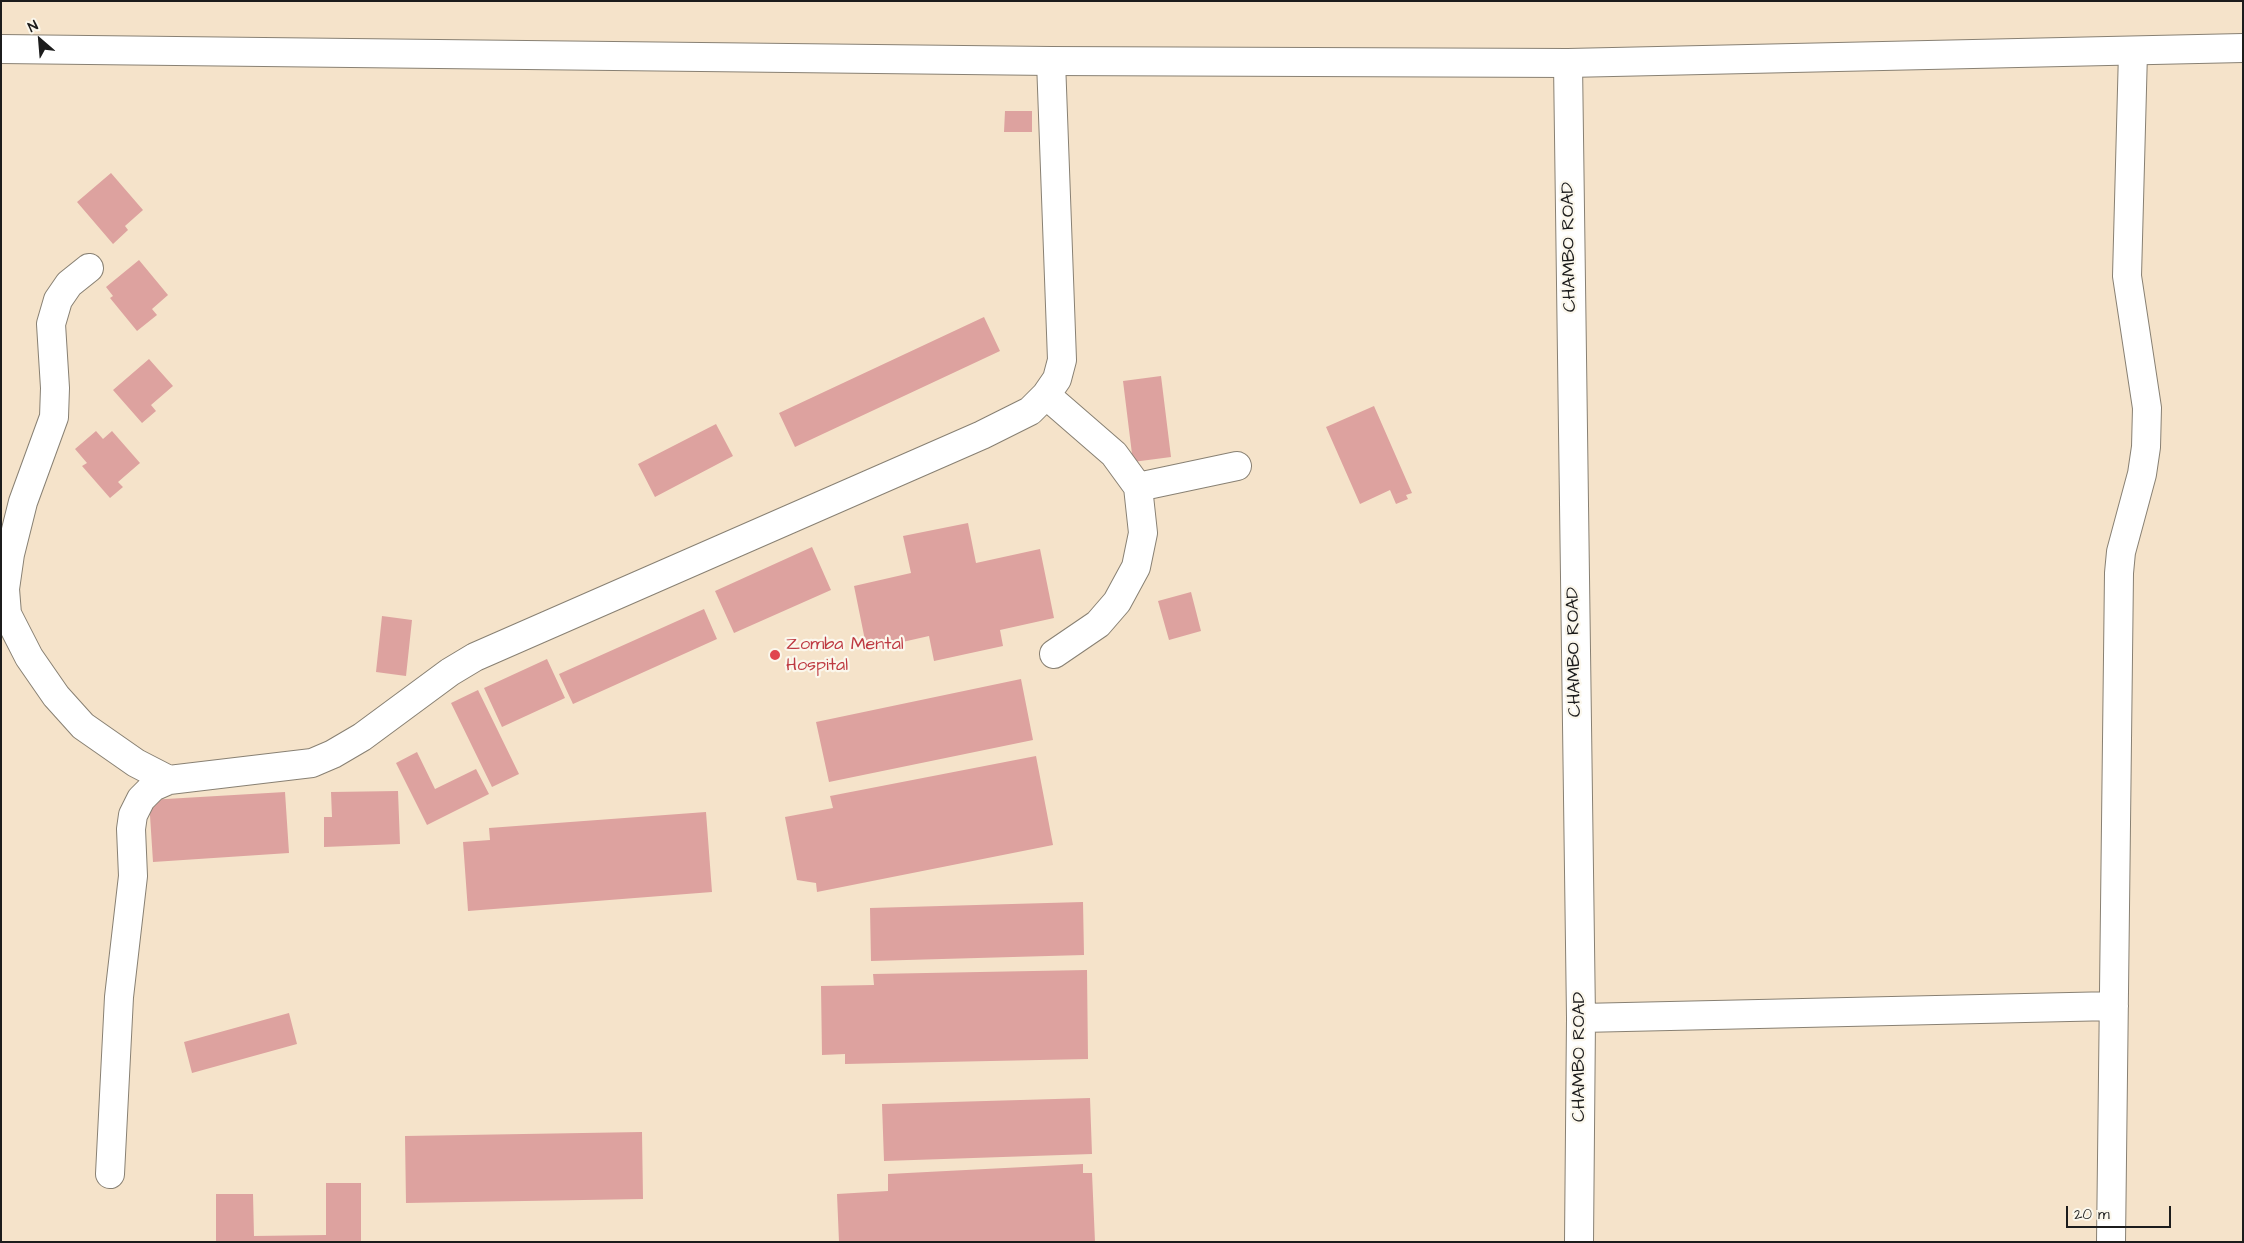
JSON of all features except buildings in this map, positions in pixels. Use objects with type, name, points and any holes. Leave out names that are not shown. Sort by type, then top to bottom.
[{"type":"street","points":[[1,50],[1051,61],[1568,63],[2133,52],[2243,48]]},
{"type":"street","points":[[2111,1242],[2120,573],[2121,552],[2142,474],[2146,447],[2147,408],[2127,276],[2133,52]]},
{"type":"street","points":[[110,1174],[119,997],[132,876],[131,829],[133,814],[141,799],[153,786],[169,780],[312,763],[334,754],[450,672],[475,657],[982,435],[1030,411],[1046,396],[1057,379],[1062,360],[1051,61]]},
{"type":"street","name":"CHAMBO ROAD","points":[[1568,63],[1581,1018],[1578,1242]]},
{"type":"street","points":[[88,268],[69,284],[58,300],[51,324],[56,388],[54,417],[23,502],[10,554],[5,589],[7,614],[29,657],[50,689],[83,726],[136,763],[169,780]]},
{"type":"street","points":[[1046,396],[1114,454],[1138,487],[1143,533],[1136,567],[1117,602],[1098,624],[1054,654]]},
{"type":"street","points":[[1138,487],[1237,466]]},
{"type":"street","points":[[1581,1018],[2114,1006]]},
{"type":"place","name":"Zomba Mental Hospital","points":[[775,655]]}]
